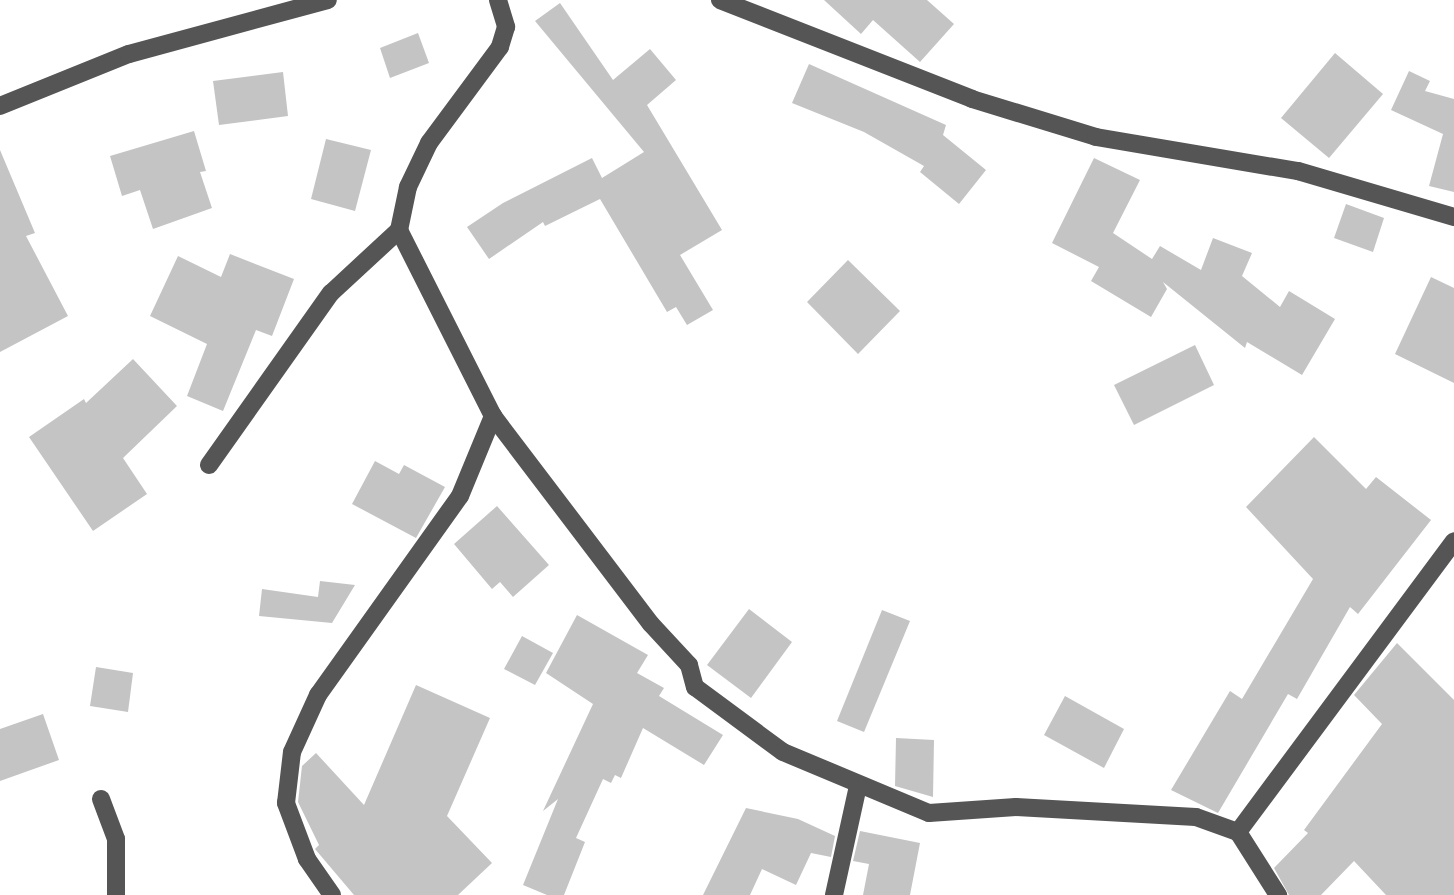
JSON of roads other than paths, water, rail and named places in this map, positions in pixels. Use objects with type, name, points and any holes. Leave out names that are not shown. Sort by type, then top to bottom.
[{"type":"street","points":[[0,106],[129,54],[328,0]]},
{"type":"street","points":[[209,465],[331,293],[399,230],[408,187],[429,144],[500,47],[506,27],[498,0]]},
{"type":"street","points":[[719,0],[972,99],[1096,137],[1298,171],[1454,217]]},
{"type":"street","points":[[399,230],[493,416],[651,624],[689,665],[695,687],[783,752],[858,786],[929,813],[1016,807],[1196,817],[1238,832],[1278,895]]},
{"type":"street","points":[[332,895],[307,859],[286,803],[292,752],[318,695],[460,496],[493,416]]},
{"type":"street","points":[[1238,832],[1454,541]]},
{"type":"street","points":[[834,895],[858,786]]},
{"type":"street","points":[[101,799],[116,839],[116,895]]}]
